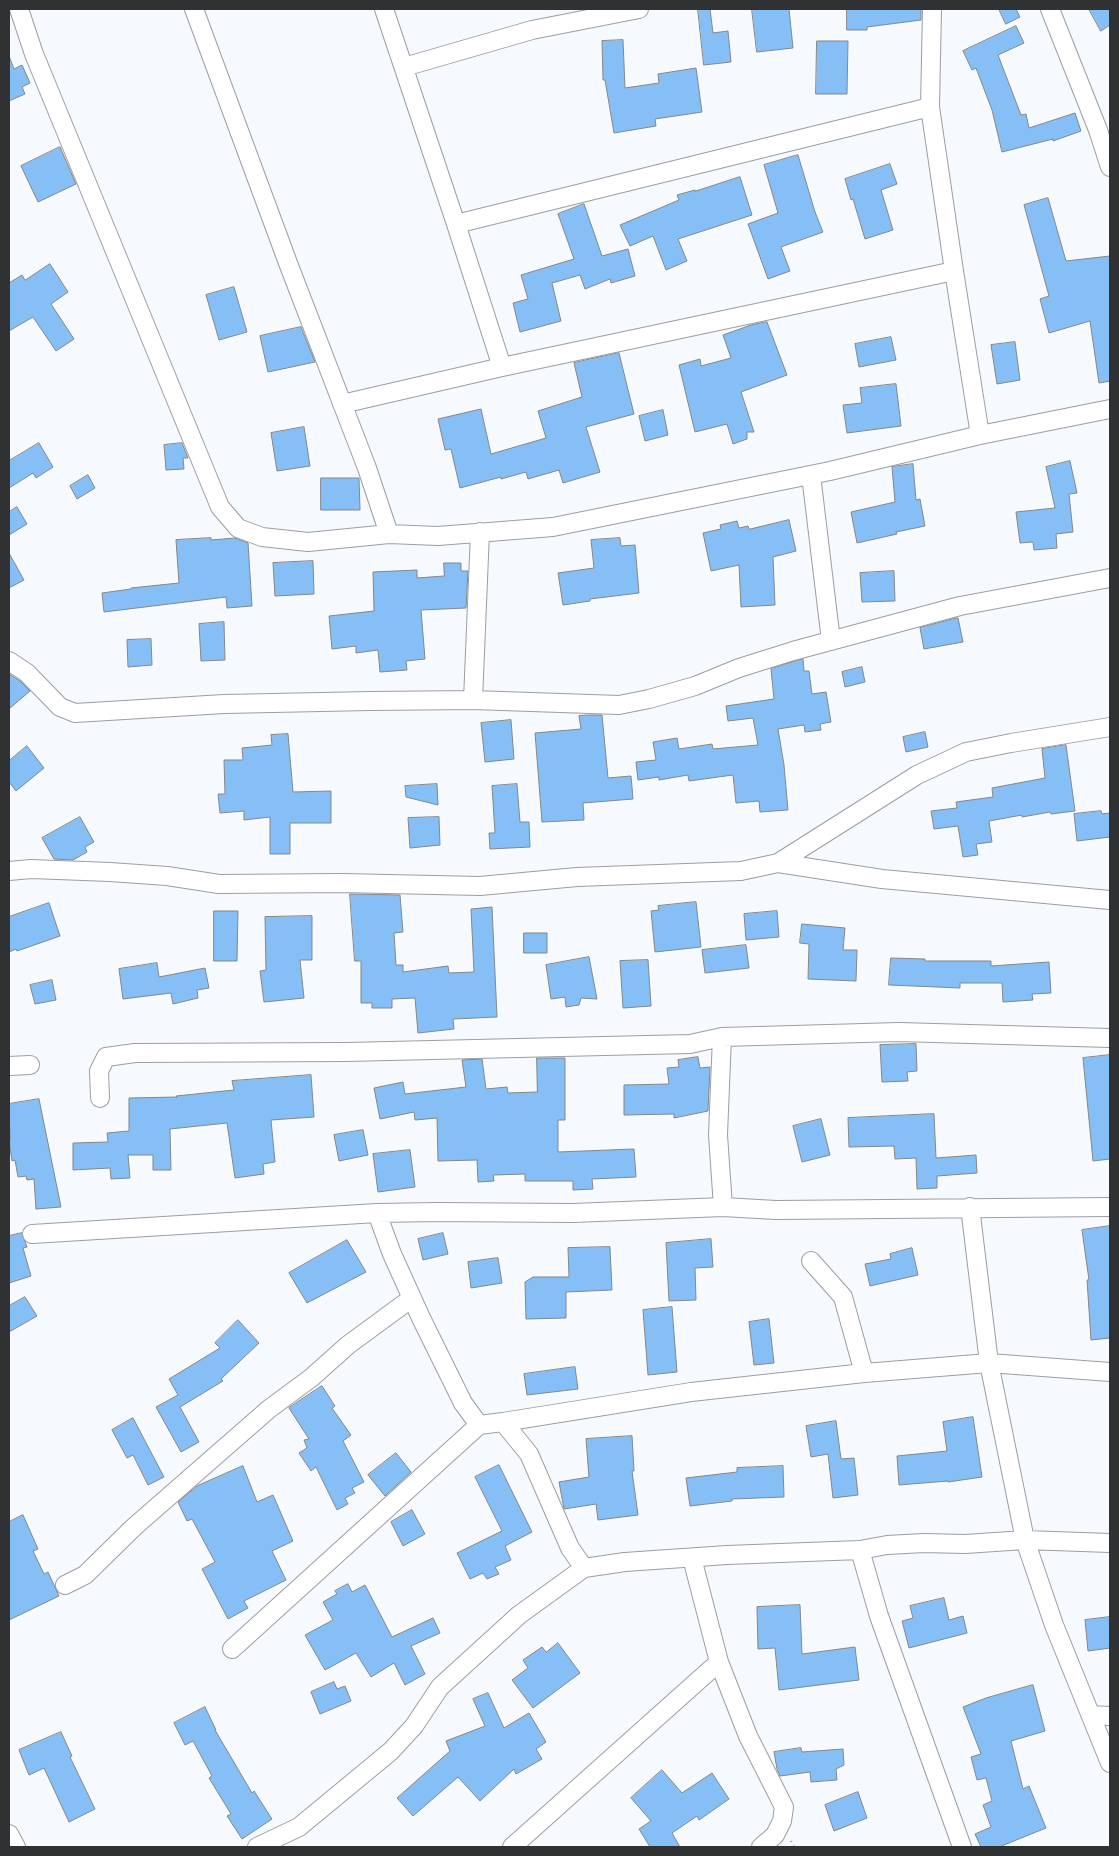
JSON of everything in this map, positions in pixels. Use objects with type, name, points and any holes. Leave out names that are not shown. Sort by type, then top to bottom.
[{"type":"street","points":[[19,9],[34,54],[220,507],[238,528],[262,537],[308,542],[389,534],[438,536],[553,527],[811,475],[980,435],[1110,409]]},
{"type":"street","points":[[194,9],[288,263],[367,468],[389,534]]},
{"type":"street","points":[[384,9],[502,367]]},
{"type":"street","points":[[404,66],[532,30],[639,9]]},
{"type":"street","points":[[932,9],[930,107],[980,435]]},
{"type":"street","points":[[1050,9],[1098,130],[1110,167]]},
{"type":"street","points":[[456,224],[930,107]]},
{"type":"street","points":[[342,404],[502,367],[954,271]]},
{"type":"street","points":[[811,475],[831,641]]},
{"type":"street","points":[[473,700],[480,532]]},
{"type":"street","points":[[9,661],[27,673],[60,707],[74,713],[224,704],[473,700],[620,705],[649,700],[695,686],[739,668],[960,606],[1110,578]]},
{"type":"street","points":[[9,872],[31,869],[116,872],[167,876],[219,884],[342,883],[480,886],[577,877],[741,871],[778,863],[917,775],[966,752],[1110,728]]},
{"type":"street","points":[[778,863],[882,879],[1110,900]]},
{"type":"street","points":[[100,1098],[99,1070],[106,1057],[135,1053],[346,1052],[690,1044],[722,1037],[899,1032],[1110,1038]]},
{"type":"street","points":[[722,1037],[718,1135],[723,1207]]},
{"type":"street","points":[[9,1066],[30,1064]]},
{"type":"street","points":[[32,1234],[377,1213],[572,1213],[723,1207],[776,1210],[1110,1207]]},
{"type":"street","points":[[970,1207],[989,1363],[1025,1540],[1054,1625],[1110,1763]]},
{"type":"street","points":[[377,1213],[412,1298],[463,1402],[479,1425]]},
{"type":"street","points":[[811,1261],[843,1297],[864,1373]]},
{"type":"street","points":[[65,1585],[85,1575],[134,1527],[269,1410],[311,1378],[348,1345],[412,1298]]},
{"type":"street","points":[[232,1648],[479,1425],[691,1392],[864,1373],[989,1363],[1110,1372]]},
{"type":"street","points":[[503,1422],[529,1454],[570,1548],[584,1568]]},
{"type":"street","points":[[257,1847],[299,1828],[391,1751],[414,1726],[440,1687],[519,1615],[584,1568],[625,1562],[727,1555],[860,1550],[896,1545],[965,1544],[1025,1540],[1110,1543]]},
{"type":"street","points":[[860,1550],[878,1616],[962,1847]]},
{"type":"street","points":[[692,1558],[719,1662],[748,1736],[784,1807],[782,1821],[775,1835],[762,1847]]},
{"type":"street","points":[[512,1847],[719,1662]]},
{"type":"street","points":[[1091,1715],[1110,1716]]},
{"type":"street","points":[[9,1834],[16,1847]]},
{"type":"building","points":[[698,9],[710,9],[713,33],[728,31],[731,62],[704,65]]},
{"type":"building","points":[[752,9],[789,9],[793,48],[757,52]]},
{"type":"building","points":[[847,9],[921,9],[921,20],[867,27],[867,30],[847,30]]},
{"type":"building","points":[[999,9],[1016,9],[1020,17],[1006,24]]},
{"type":"building","points":[[1089,9],[1110,9],[1110,25],[1101,31]]},
{"type":"building","points":[[1016,26],[1024,43],[998,55],[1021,115],[1026,114],[1029,128],[1075,113],[1081,131],[1053,141],[1053,139],[1002,152],[992,110],[976,68],[972,70],[963,51]]},
{"type":"building","points":[[623,40],[625,88],[659,83],[658,74],[696,68],[702,112],[655,119],[656,126],[614,133],[605,80],[603,80],[602,41]]},
{"type":"building","points":[[817,41],[848,41],[847,94],[816,94]]},
{"type":"building","points":[[9,56],[14,69],[22,65],[30,83],[22,87],[25,94],[9,101]]},
{"type":"building","points":[[60,147],[76,184],[38,202],[21,166]]},
{"type":"building","points":[[798,155],[823,232],[781,247],[790,271],[768,279],[748,224],[778,213],[764,165]]},
{"type":"building","points":[[890,164],[897,184],[881,190],[893,230],[865,239],[845,179]]},
{"type":"building","points":[[740,177],[752,215],[678,239],[687,261],[666,270],[653,236],[630,246],[620,225],[679,200],[677,195]]},
{"type":"building","points":[[1048,198],[1066,261],[1110,256],[1110,381],[1099,383],[1090,321],[1049,333],[1040,299],[1049,296],[1024,205]]},
{"type":"building","points":[[584,204],[602,256],[628,249],[635,276],[611,283],[610,279],[585,289],[580,275],[552,283],[561,321],[520,332],[513,303],[528,299],[521,275],[574,259],[558,214]]},
{"type":"building","points":[[50,264],[68,292],[51,304],[74,339],[56,351],[33,317],[9,331],[9,283],[22,275],[25,280]]},
{"type":"building","points":[[234,287],[247,332],[219,340],[206,295]]},
{"type":"building","points":[[767,322],[787,375],[741,392],[754,432],[747,432],[747,439],[733,444],[727,424],[695,432],[679,365],[700,359],[701,366],[731,358],[723,335],[751,325]]},
{"type":"building","points":[[301,327],[315,362],[268,372],[260,336]]},
{"type":"building","points":[[891,337],[896,360],[859,367],[855,344]]},
{"type":"building","points":[[1015,342],[1020,380],[997,384],[991,345]]},
{"type":"building","points":[[619,353],[634,414],[586,427],[600,472],[563,483],[559,470],[528,479],[526,472],[460,488],[451,449],[445,450],[438,419],[481,409],[491,454],[546,438],[538,411],[582,397],[574,363]]},
{"type":"building","points":[[896,384],[901,426],[847,433],[843,405],[862,403],[860,388]]},
{"type":"building","points":[[663,410],[668,435],[645,441],[639,416]]},
{"type":"building","points":[[304,427],[310,466],[277,471],[271,433]]},
{"type":"building","points":[[39,443],[53,467],[36,478],[33,473],[9,488],[9,461]]},
{"type":"building","points":[[182,443],[188,458],[183,458],[184,469],[166,470],[164,445]]},
{"type":"building","points":[[1070,461],[1077,493],[1069,494],[1073,532],[1056,534],[1057,548],[1034,550],[1033,542],[1020,543],[1016,512],[1055,508],[1046,467]]},
{"type":"building","points":[[913,464],[916,500],[920,499],[925,526],[857,543],[851,512],[895,502],[892,467]]},
{"type":"building","points":[[88,475],[95,488],[77,499],[70,486]]},
{"type":"building","points":[[321,478],[359,478],[360,510],[321,510]]},
{"type":"building","points":[[17,507],[27,524],[9,535],[9,512]]},
{"type":"building","points":[[789,520],[796,551],[773,557],[775,605],[741,607],[739,565],[711,571],[703,533],[721,529],[720,525],[737,521],[739,528],[748,526],[749,529]]},
{"type":"building","points":[[211,538],[211,540],[235,538],[248,543],[252,606],[227,608],[226,597],[104,612],[102,593],[179,583],[176,540]]},
{"type":"building","points":[[620,538],[621,546],[635,545],[639,593],[590,599],[590,601],[563,605],[558,573],[594,568],[591,540]]},
{"type":"building","points":[[9,553],[24,580],[9,588]]},
{"type":"building","points":[[313,561],[314,594],[275,596],[273,563]]},
{"type":"building","points":[[444,563],[461,563],[461,571],[468,571],[466,608],[421,610],[425,659],[406,661],[407,670],[380,672],[378,650],[356,653],[356,646],[332,649],[329,616],[374,611],[373,572],[417,570],[417,578],[444,576]]},
{"type":"building","points":[[894,571],[895,601],[862,602],[860,573]]},
{"type":"building","points":[[958,618],[963,642],[924,649],[920,628]]},
{"type":"building","points":[[224,622],[225,660],[201,661],[199,624]]},
{"type":"building","points":[[151,639],[152,665],[128,667],[127,640]]},
{"type":"building","points":[[803,659],[804,671],[809,671],[812,694],[826,692],[831,722],[820,724],[821,730],[805,732],[804,725],[778,729],[784,765],[788,810],[760,812],[759,801],[736,803],[733,775],[689,781],[688,775],[659,780],[659,777],[638,780],[636,762],[656,760],[653,742],[677,738],[679,749],[712,744],[713,749],[758,745],[753,718],[728,721],[726,706],[774,699],[771,669]]},
{"type":"building","points":[[862,667],[865,682],[845,687],[842,672]]},
{"type":"building","points":[[9,674],[30,691],[9,709]]},
{"type":"building","points":[[602,715],[608,778],[631,776],[633,799],[583,803],[584,820],[542,822],[535,733],[581,729],[579,716]]},
{"type":"building","points":[[511,720],[514,759],[485,762],[481,723]]},
{"type":"building","points":[[925,732],[928,747],[906,752],[903,737]]},
{"type":"building","points":[[288,734],[293,792],[331,791],[331,823],[290,823],[290,854],[270,854],[270,817],[244,820],[244,811],[220,813],[218,794],[225,794],[224,760],[243,760],[242,748],[272,745],[271,735]]},
{"type":"building","points":[[1066,745],[1075,811],[1051,814],[1050,812],[1022,817],[1022,815],[989,821],[992,842],[976,844],[978,855],[963,857],[958,826],[934,829],[931,811],[957,808],[956,802],[993,797],[992,788],[1045,778],[1042,749]]},
{"type":"building","points":[[27,746],[44,768],[16,791],[9,782],[9,761]]},
{"type":"building","points":[[437,784],[438,805],[406,797],[405,786]]},
{"type":"building","points":[[517,784],[520,822],[529,822],[530,847],[490,849],[489,833],[495,833],[492,786]]},
{"type":"building","points":[[1101,811],[1102,814],[1110,813],[1110,837],[1077,841],[1074,814]]},
{"type":"building","points":[[80,817],[94,842],[85,847],[87,852],[73,860],[54,859],[42,838]]},
{"type":"building","points":[[439,817],[440,845],[410,848],[408,818]]},
{"type":"building","points":[[350,894],[400,895],[403,932],[394,933],[396,965],[403,965],[403,972],[448,966],[449,973],[474,972],[471,909],[492,907],[497,1017],[453,1019],[454,1029],[418,1033],[415,998],[392,999],[392,1008],[372,1008],[372,1003],[361,1003],[361,961],[355,961]]},
{"type":"building","points":[[696,902],[701,947],[655,952],[651,911],[659,910],[658,906]]},
{"type":"building","points":[[49,903],[60,936],[9,952],[9,917]]},
{"type":"building","points":[[214,911],[238,911],[237,961],[214,961]]},
{"type":"building","points":[[777,911],[779,937],[746,940],[744,914]]},
{"type":"building","points":[[312,916],[312,960],[300,960],[304,998],[264,1002],[260,971],[266,970],[265,917]]},
{"type":"building","points":[[802,924],[845,928],[843,950],[857,950],[856,981],[808,979],[809,944],[800,943]]},
{"type":"building","points":[[524,933],[547,933],[547,953],[524,953]]},
{"type":"building","points":[[746,945],[749,968],[705,973],[702,950]]},
{"type":"building","points":[[589,957],[597,999],[581,998],[579,1005],[566,1007],[565,997],[551,999],[546,965]]},
{"type":"building","points":[[891,958],[925,959],[925,961],[991,961],[991,966],[1049,962],[1051,993],[1032,994],[1033,1000],[1003,1002],[1002,983],[960,983],[960,988],[889,985]]},
{"type":"building","points":[[648,960],[651,1006],[623,1008],[620,961]]},
{"type":"building","points":[[157,963],[159,977],[205,968],[209,988],[197,990],[198,998],[173,1004],[171,993],[123,999],[119,969]]},
{"type":"building","points":[[52,980],[56,1000],[35,1004],[30,985]]},
{"type":"building","points":[[916,1044],[917,1071],[907,1072],[908,1081],[882,1082],[880,1045]]},
{"type":"building","points":[[1110,1055],[1110,1159],[1093,1161],[1083,1058]]},
{"type":"building","points":[[698,1057],[700,1068],[710,1067],[708,1111],[674,1118],[674,1114],[624,1115],[624,1085],[669,1084],[667,1068],[679,1067],[678,1060]]},
{"type":"building","points":[[537,1058],[565,1058],[565,1120],[558,1120],[558,1152],[634,1149],[636,1177],[592,1179],[593,1189],[573,1190],[573,1181],[525,1181],[525,1174],[493,1175],[494,1181],[478,1182],[477,1160],[438,1161],[437,1118],[415,1120],[414,1112],[380,1119],[374,1088],[403,1082],[405,1094],[466,1087],[462,1060],[482,1059],[486,1089],[507,1087],[508,1093],[537,1092]]},
{"type":"building","points":[[311,1075],[314,1117],[271,1120],[275,1162],[263,1164],[264,1174],[235,1178],[227,1123],[170,1129],[171,1170],[153,1170],[153,1155],[128,1155],[130,1178],[111,1179],[110,1168],[73,1170],[73,1143],[108,1142],[107,1133],[129,1131],[129,1098],[177,1097],[234,1090],[232,1081]]},
{"type":"building","points":[[39,1099],[61,1207],[36,1209],[34,1179],[27,1180],[26,1176],[18,1177],[15,1160],[12,1161],[9,1141],[9,1104]]},
{"type":"building","points":[[934,1114],[936,1158],[976,1155],[977,1173],[937,1176],[937,1188],[917,1189],[916,1158],[895,1159],[894,1146],[849,1147],[848,1118]]},
{"type":"building","points":[[821,1119],[830,1155],[802,1162],[793,1126]]},
{"type":"building","points":[[363,1130],[368,1155],[339,1161],[334,1135]]},
{"type":"building","points":[[410,1150],[415,1187],[378,1192],[373,1154]]},
{"type":"building","points":[[1110,1226],[1110,1338],[1091,1340],[1087,1280],[1089,1280],[1082,1230]]},
{"type":"building","points":[[22,1233],[27,1247],[23,1248],[31,1276],[9,1283],[9,1236]]},
{"type":"building","points":[[443,1233],[448,1254],[423,1260],[418,1239]]},
{"type":"building","points":[[711,1239],[713,1267],[695,1268],[696,1300],[669,1301],[666,1243]]},
{"type":"building","points":[[347,1240],[366,1272],[307,1303],[289,1273]]},
{"type":"building","points":[[610,1247],[612,1290],[566,1292],[566,1318],[526,1319],[525,1282],[533,1277],[569,1277],[568,1248]]},
{"type":"building","points":[[912,1248],[918,1275],[870,1286],[865,1264],[891,1259],[890,1254]]},
{"type":"building","points":[[498,1258],[502,1283],[471,1288],[468,1262]]},
{"type":"building","points":[[25,1297],[37,1316],[9,1332],[9,1306]]},
{"type":"building","points":[[672,1307],[677,1372],[648,1375],[643,1310]]},
{"type":"building","points":[[769,1319],[774,1363],[754,1365],[749,1322]]},
{"type":"building","points":[[238,1320],[259,1343],[221,1379],[223,1381],[180,1407],[199,1442],[181,1452],[156,1407],[178,1395],[169,1379],[220,1348],[215,1343]]},
{"type":"building","points":[[575,1367],[578,1389],[527,1395],[524,1374]]},
{"type":"building","points":[[322,1386],[335,1406],[332,1408],[351,1435],[343,1441],[364,1482],[352,1488],[355,1493],[345,1498],[348,1504],[337,1510],[316,1467],[311,1471],[299,1453],[307,1448],[304,1440],[309,1439],[289,1408]]},
{"type":"building","points":[[973,1417],[982,1477],[948,1482],[899,1485],[897,1456],[947,1451],[943,1422]]},
{"type":"building","points":[[133,1418],[164,1477],[148,1485],[133,1455],[127,1458],[112,1430]]},
{"type":"building","points":[[836,1421],[841,1459],[854,1458],[858,1495],[833,1498],[828,1454],[811,1457],[806,1426]]},
{"type":"building","points":[[632,1436],[634,1471],[632,1471],[638,1515],[598,1520],[596,1504],[564,1509],[559,1482],[589,1477],[586,1439]]},
{"type":"building","points":[[396,1453],[411,1472],[385,1496],[368,1475]]},
{"type":"building","points":[[499,1465],[532,1532],[505,1546],[511,1560],[495,1567],[499,1574],[487,1579],[483,1573],[470,1579],[457,1553],[502,1531],[475,1477]]},
{"type":"building","points":[[243,1466],[257,1502],[273,1495],[293,1541],[272,1551],[286,1580],[244,1601],[248,1608],[228,1619],[202,1569],[215,1562],[192,1519],[187,1521],[178,1502],[197,1486]]},
{"type":"building","points":[[783,1466],[784,1497],[732,1499],[732,1501],[690,1506],[686,1478],[737,1472],[737,1468]]},
{"type":"building","points":[[412,1510],[425,1534],[403,1546],[391,1522]]},
{"type":"building","points":[[23,1515],[38,1549],[33,1551],[44,1574],[48,1572],[59,1596],[9,1620],[9,1522]]},
{"type":"building","points":[[348,1584],[352,1592],[365,1585],[392,1637],[433,1618],[440,1633],[411,1646],[425,1674],[405,1685],[394,1663],[371,1677],[356,1653],[325,1670],[305,1635],[333,1620],[323,1602],[337,1594],[335,1591]]},
{"type":"building","points":[[944,1598],[949,1620],[963,1616],[967,1633],[909,1648],[902,1621],[913,1618],[910,1606]]},
{"type":"building","points":[[800,1605],[802,1654],[855,1647],[859,1680],[779,1690],[775,1648],[758,1649],[757,1607]]},
{"type":"building","points":[[1110,1617],[1110,1648],[1088,1651],[1085,1620]]},
{"type":"building","points":[[558,1643],[580,1673],[533,1708],[512,1680],[528,1668],[523,1660],[542,1647],[546,1652]]},
{"type":"building","points":[[334,1682],[337,1689],[345,1686],[351,1701],[320,1714],[311,1692]]},
{"type":"building","points":[[1033,1685],[1045,1731],[1011,1741],[1023,1789],[1029,1786],[1046,1828],[999,1847],[981,1847],[975,1834],[991,1827],[983,1805],[992,1801],[986,1778],[977,1780],[971,1757],[981,1754],[963,1707],[986,1698]]},
{"type":"building","points":[[488,1693],[504,1728],[529,1713],[546,1742],[536,1749],[542,1759],[516,1774],[514,1769],[480,1801],[458,1777],[413,1816],[397,1798],[450,1751],[446,1741],[485,1726],[473,1699]]},
{"type":"building","points":[[205,1707],[215,1730],[252,1793],[254,1791],[272,1819],[242,1839],[227,1816],[231,1814],[209,1778],[212,1776],[193,1741],[185,1745],[174,1723]]},
{"type":"building","points":[[61,1732],[72,1756],[70,1757],[95,1809],[69,1822],[44,1768],[29,1775],[19,1750]]},
{"type":"building","points":[[801,1748],[802,1752],[843,1749],[844,1765],[836,1769],[837,1780],[811,1782],[810,1772],[780,1776],[774,1752]]},
{"type":"building","points":[[662,1770],[682,1793],[712,1773],[729,1799],[699,1820],[697,1816],[672,1833],[680,1847],[650,1847],[639,1829],[651,1821],[631,1798]]},
{"type":"building","points":[[858,1792],[867,1818],[834,1831],[825,1805]]}]
